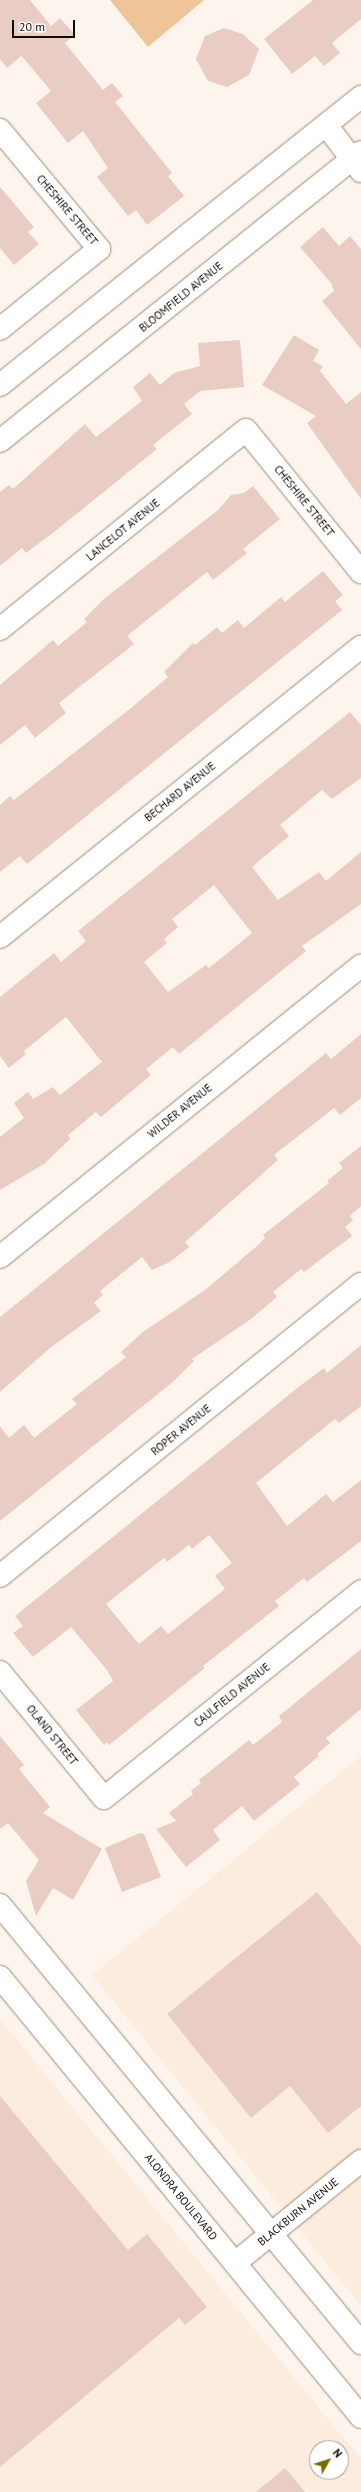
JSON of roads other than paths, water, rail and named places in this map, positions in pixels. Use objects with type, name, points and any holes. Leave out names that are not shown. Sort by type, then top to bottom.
[{"type":"street","points":[[0,385],[361,97]]},
{"type":"street","points":[[326,125],[358,161]]},
{"type":"street","name":"CHESHIRE STREET","points":[[0,130],[99,249],[0,329]]},
{"type":"street","name":"BLOOMFIELD AVENUE","points":[[0,441],[358,161]]},
{"type":"street","name":"CHESHIRE STREET","points":[[246,430],[361,572]]},
{"type":"street","name":"LANCELOT AVENUE","points":[[0,629],[246,430]]},
{"type":"street","name":"BECHARD AVENUE","points":[[0,937],[361,647]]},
{"type":"street","name":"WILDER AVENUE","points":[[0,1257],[361,966]]},
{"type":"street","name":"ROPER AVENUE","points":[[0,1576],[361,1284]]},
{"type":"street","name":"CAULFIELD AVENUE","points":[[104,1798],[361,1591]]},
{"type":"street","name":"OLAND STREET","points":[[0,1672],[104,1798]]},
{"type":"street","points":[[0,1906],[361,2343]]},
{"type":"street","name":"ALONDRA BOULEVARD","points":[[0,1976],[361,2417]]},
{"type":"street","name":"BLACKBURN AVENUE","points":[[235,2263],[361,2161]]}]
